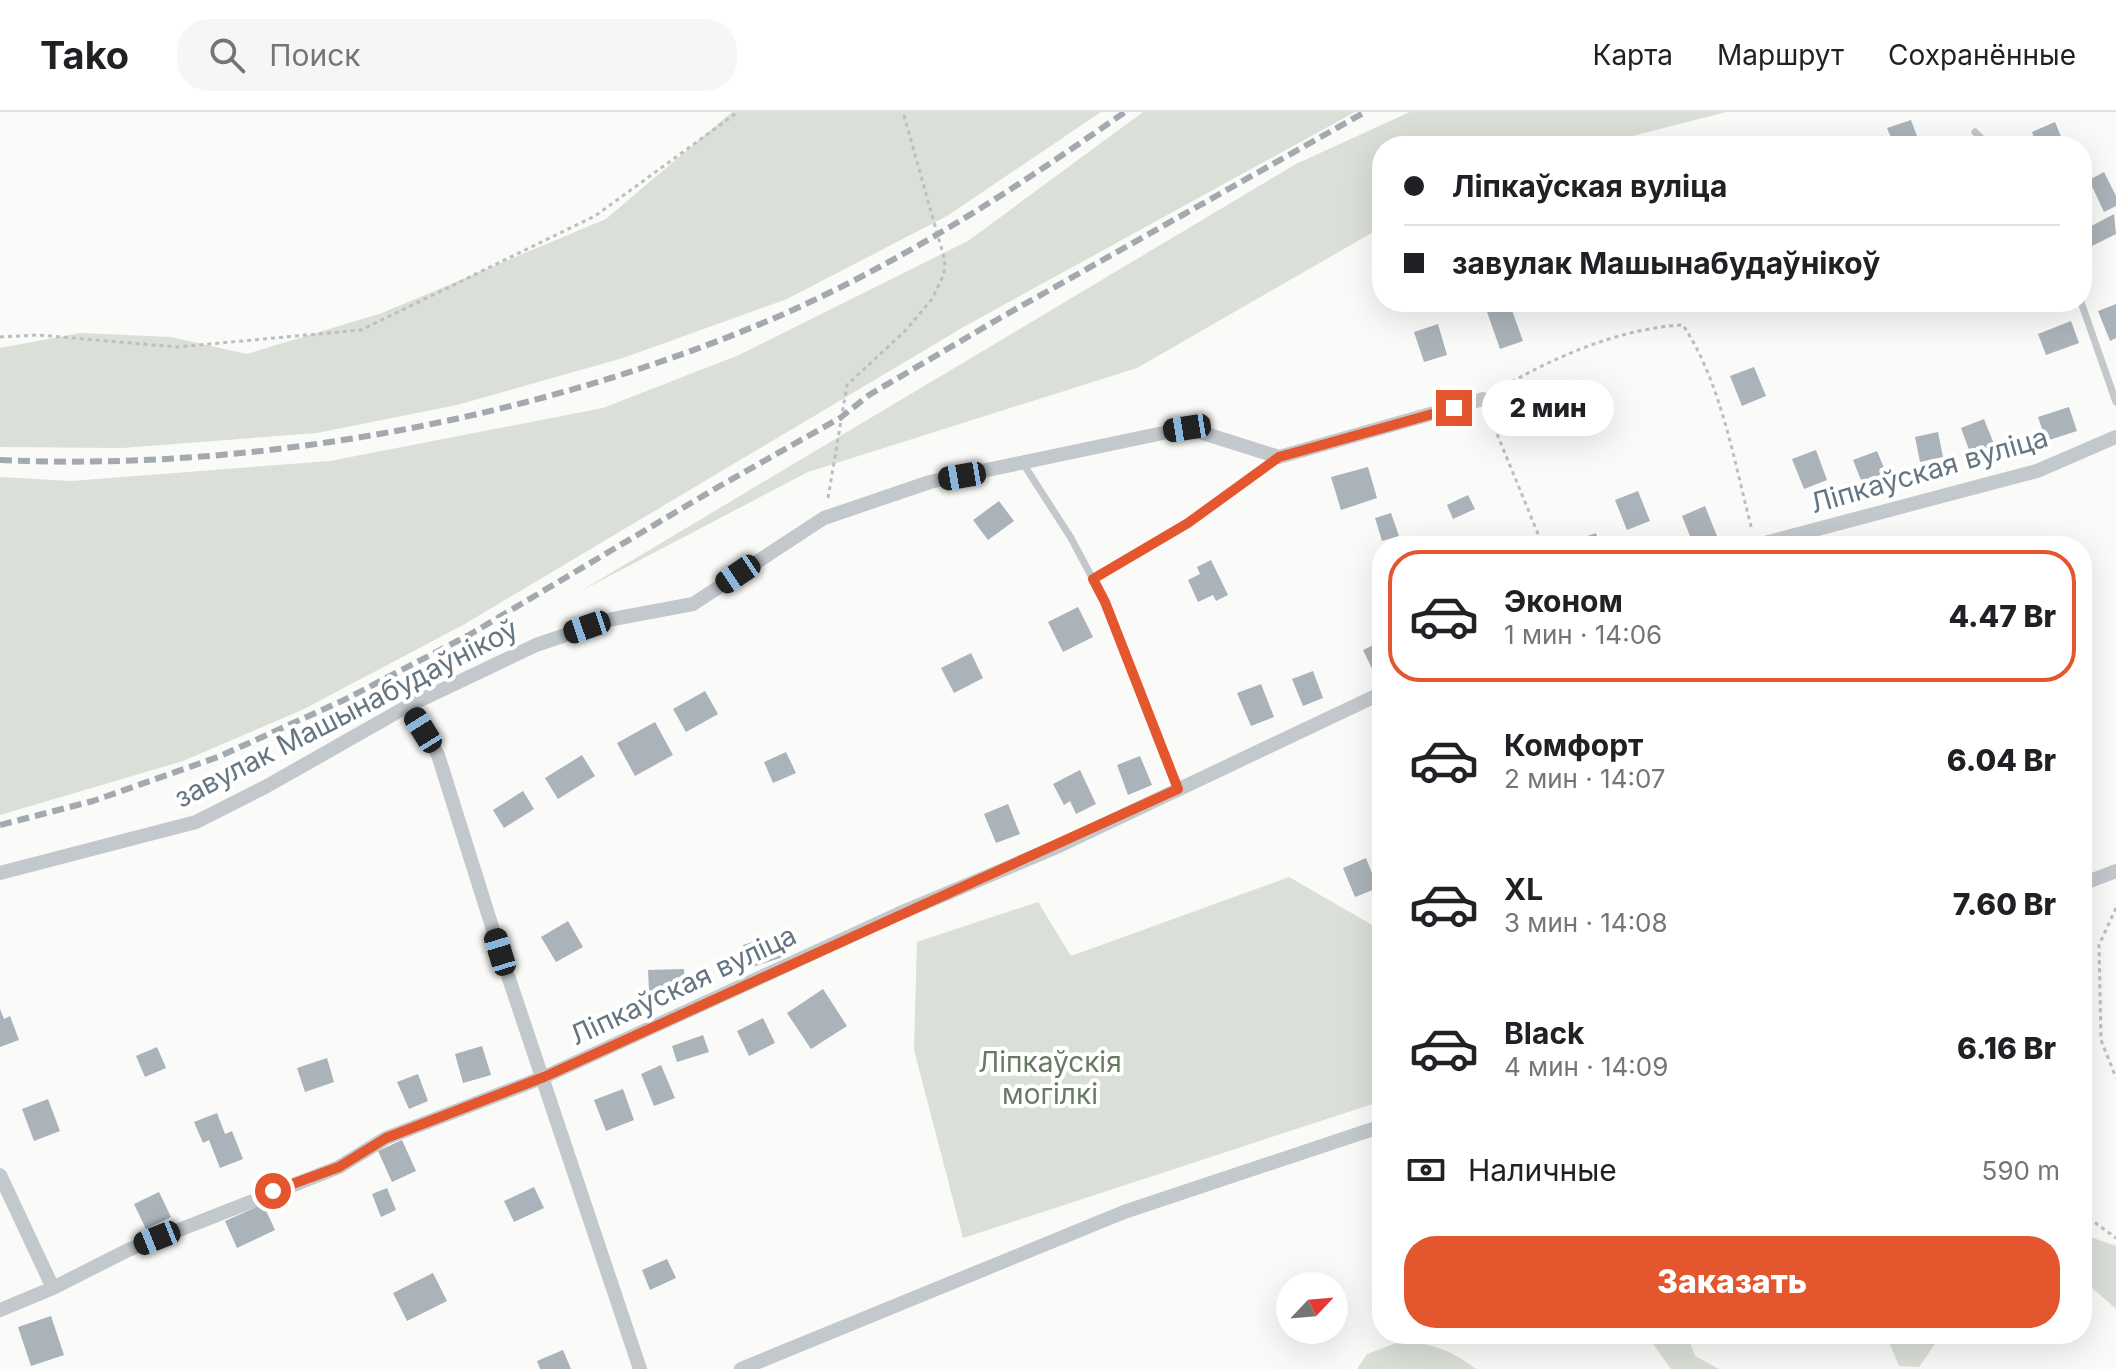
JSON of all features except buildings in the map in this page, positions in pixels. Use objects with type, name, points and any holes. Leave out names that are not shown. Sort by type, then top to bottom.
[{"type":"street","points":[[1279,457],[1483,399]]},
{"type":"street","name":"завулак Машынабудаўнікоў","points":[[0,873],[196,822],[267,786],[408,706],[536,645],[613,619],[693,604],[824,518],[930,482],[1024,465],[1140,436],[1187,428],[1279,457]]},
{"type":"street","name":"Ліпкаўская вуліца","points":[[1793,536],[2037,471],[2116,437]]},
{"type":"street","name":"Ліпкаўская вуліца","points":[[0,1310],[53,1288],[128,1250],[339,1167],[386,1138],[544,1077],[1372,698]]},
{"type":"street","points":[[408,706],[438,755],[500,952],[640,1369]]},
{"type":"street","points":[[2092,880],[2116,871]]},
{"type":"street","points":[[741,1369],[1124,1212],[1372,1129]]},
{"type":"street","points":[[0,1175],[53,1288]]},
{"type":"lane","points":[[1975,132],[1979,136]]},
{"type":"lane","points":[[2084,312],[2116,402]]},
{"type":"lane","points":[[1093,579],[1188,523],[1279,457]]},
{"type":"lane","points":[[1024,465],[1105,602],[1178,789]]},
{"type":"path","points":[[0,337],[38,335],[177,347],[361,330],[595,216],[738,112]]},
{"type":"path","points":[[824,518],[847,385],[905,331],[932,299],[944,274],[945,261],[903,112]]},
{"type":"path","points":[[1539,536],[1483,399],[1516,379],[1569,355],[1650,326],[1683,325],[1697,346],[1725,426],[1752,536]]},
{"type":"path","points":[[2116,908],[2099,945],[2101,1040],[2116,1078]]},
{"type":"path","points":[[2092,1220],[2116,1238]]},
{"type":"green space","points":[[732,112],[1101,112],[947,216],[787,299],[623,358],[457,405],[317,433],[122,448],[0,447],[0,348],[80,333],[171,337],[247,354],[382,313],[606,219]]},
{"type":"green space","points":[[1143,112],[1355,112],[967,325],[463,625],[302,710],[183,761],[0,815],[0,477],[71,481],[330,461],[603,408],[739,355],[968,241]]},
{"type":"green space","points":[[1410,112],[1726,112],[1633,136],[1372,136],[1372,233],[1137,368],[808,472],[579,592],[1296,164]]},
{"type":"green space","name":"Ліпкаўскія могілкі","points":[[1289,877],[1372,925],[1372,1104],[963,1238],[914,1050],[917,942],[1038,902],[1071,956]]},
{"type":"green space","points":[[2092,1238],[2116,1246],[2116,1309],[2092,1288]]},
{"type":"green space","points":[[1394,1344],[1423,1344],[1458,1357],[1476,1369],[1357,1369],[1367,1354]]},
{"type":"green space","points":[[1653,1344],[1691,1344],[1695,1356],[1719,1369],[1671,1369]]},
{"type":"green space","points":[[1890,1344],[1935,1344],[1919,1367],[1899,1366]]},
{"type":"railway","points":[[0,460],[97,461],[197,457],[297,447],[396,431],[495,410],[592,384],[686,353],[823,296],[956,223],[1125,112]]},
{"type":"railway","points":[[0,825],[93,801],[218,757],[344,700],[469,635],[840,418],[869,395],[1000,318],[1365,112]]},
{"type":"route","points":[[273,1191],[339,1167],[386,1138],[544,1077],[898,914],[1059,846],[1178,789],[1105,602],[1093,579],[1188,523],[1279,457],[1454,408]]}]
